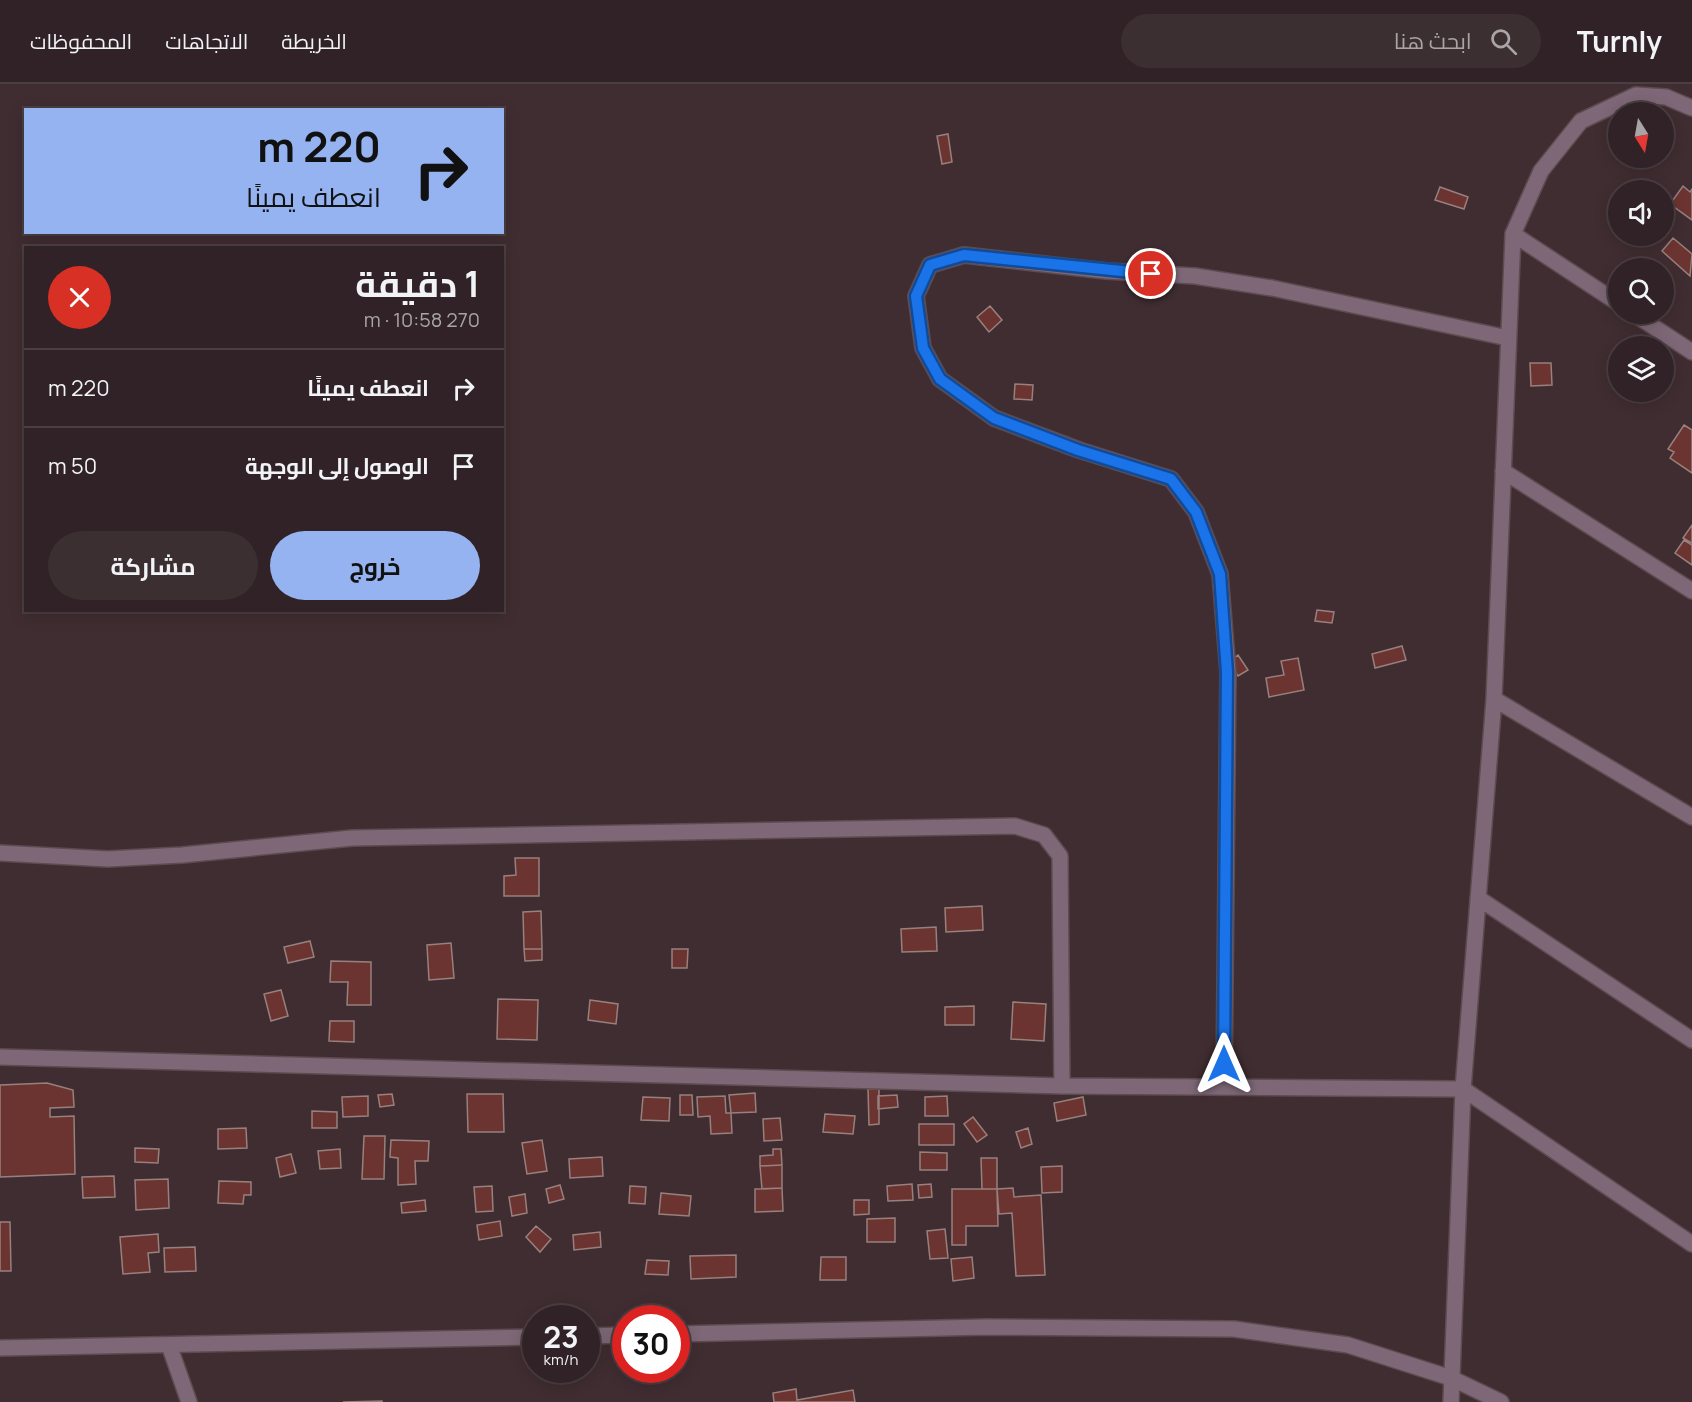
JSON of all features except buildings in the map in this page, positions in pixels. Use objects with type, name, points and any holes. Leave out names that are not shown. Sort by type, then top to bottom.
[{"type":"street","points":[[1451,1402],[1463,1089],[1494,699],[1513,234],[1541,171],[1581,120],[1636,95],[1666,97],[1692,108]]},
{"type":"street","points":[[1513,234],[1608,296]]},
{"type":"street","points":[[1224,1087],[1227,672],[1220,574],[1196,512],[1171,479],[1078,450],[994,418],[940,379],[923,348],[916,296],[930,265],[964,255],[1106,271],[1195,276],[1272,288],[1508,338]]},
{"type":"street","points":[[1649,324],[1692,352]]},
{"type":"street","points":[[1503,471],[1692,591]]},
{"type":"street","points":[[1494,699],[1692,817]]},
{"type":"street","points":[[0,853],[108,859],[182,855],[352,838],[1015,826],[1044,836],[1060,856],[1062,1086]]},
{"type":"street","points":[[1478,898],[1692,1040]]},
{"type":"street","points":[[0,1057],[1062,1086],[1463,1089],[1692,1244]]},
{"type":"street","points":[[690,1334],[987,1327],[1234,1329],[1348,1346],[1451,1378],[1501,1402]]},
{"type":"street","points":[[0,1348],[522,1337]]},
{"type":"street","points":[[169,1345],[189,1402]]},
{"type":"route","points":[[1151,274],[964,255],[930,265],[916,296],[923,348],[940,379],[994,418],[1078,450],[1171,479],[1196,512],[1220,574],[1227,672],[1224,1064]]}]
